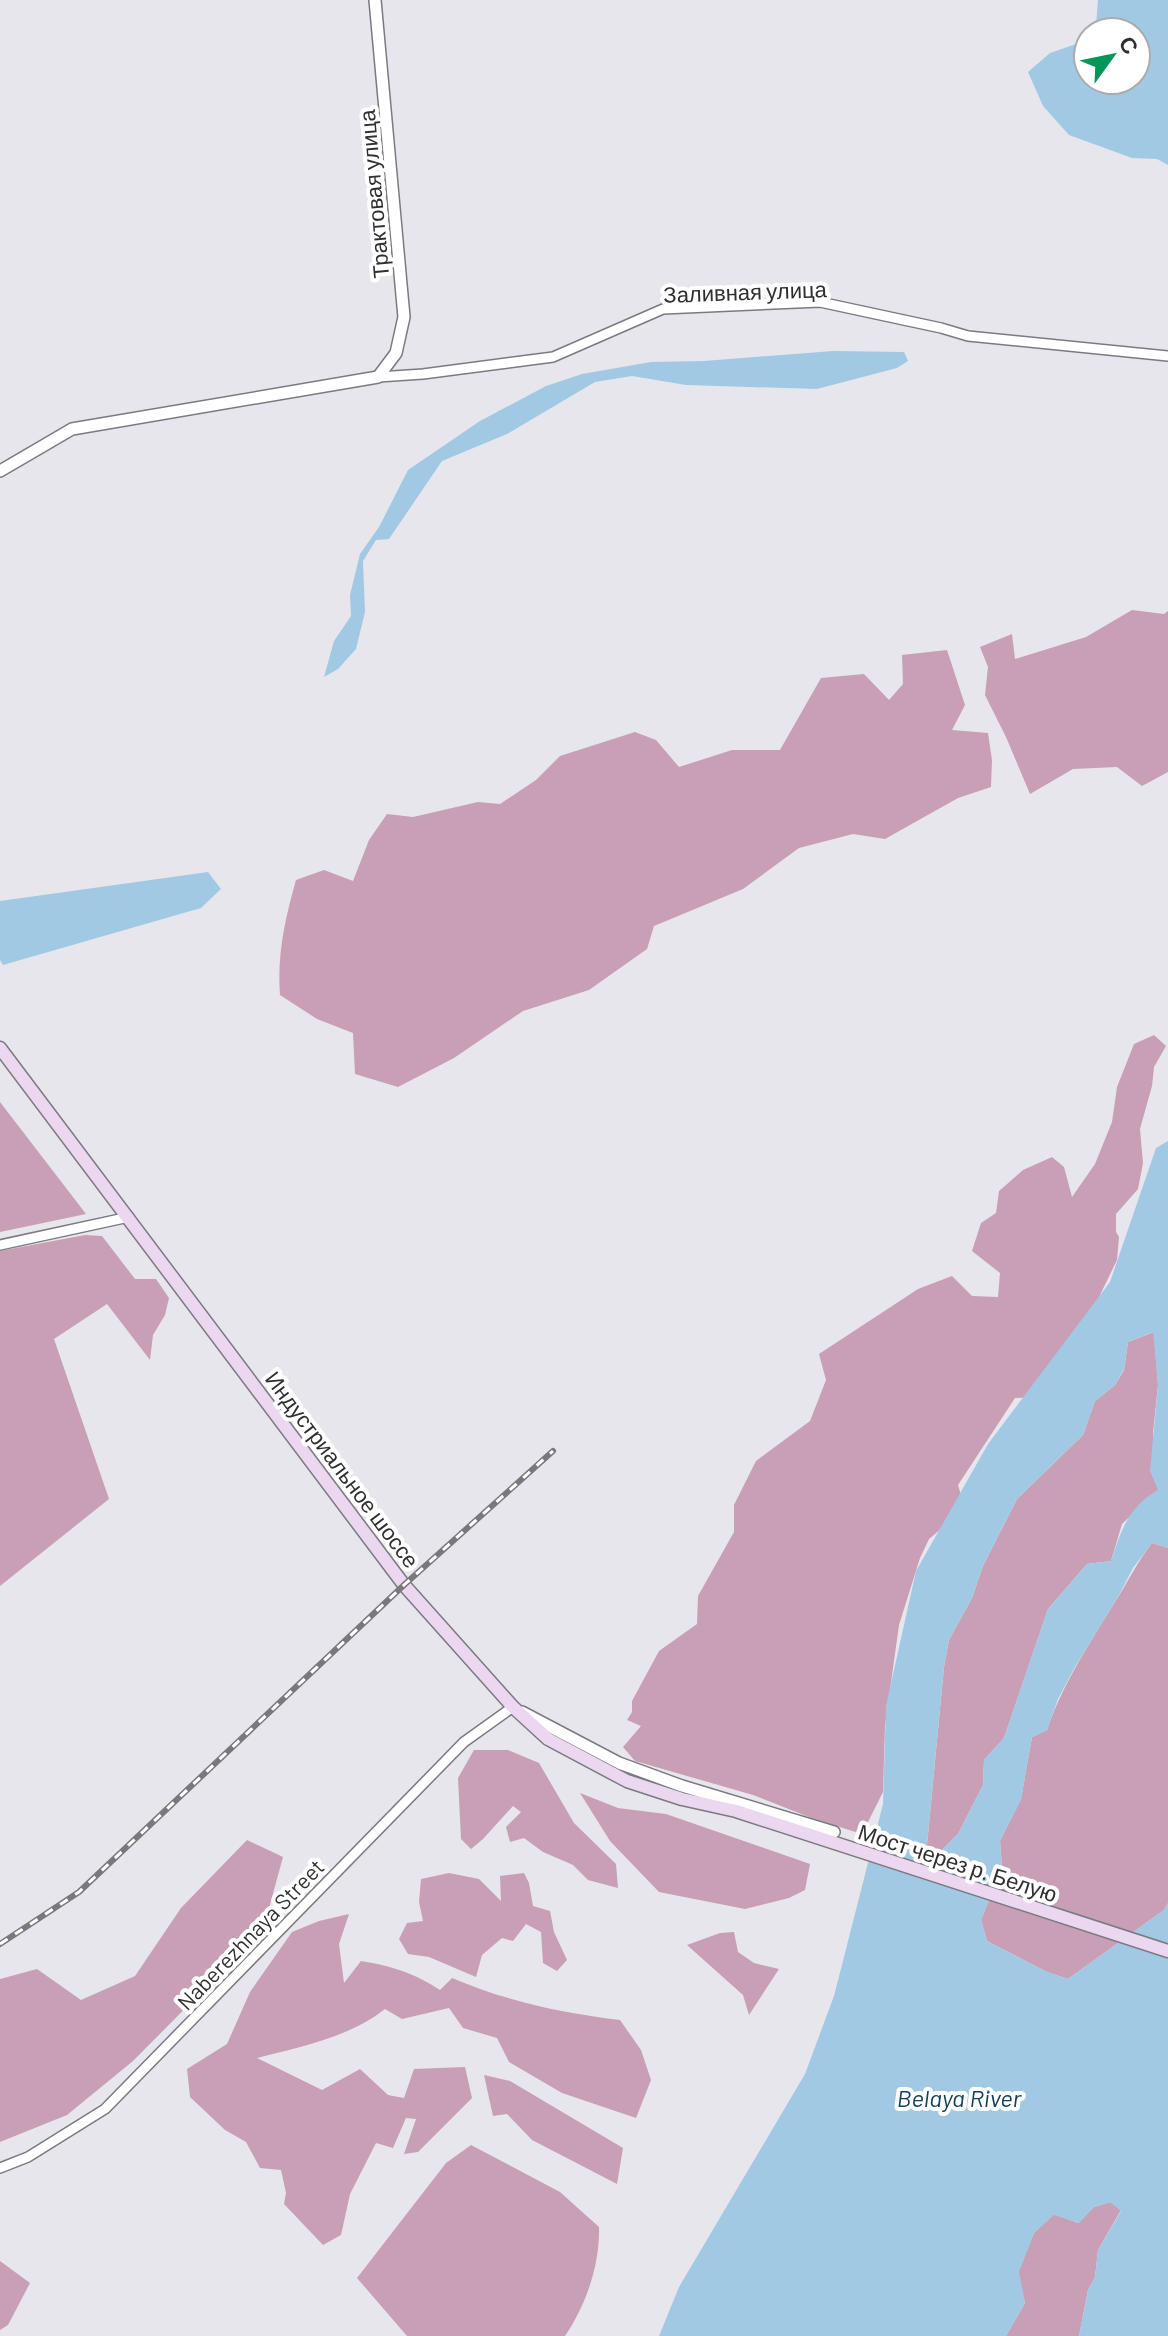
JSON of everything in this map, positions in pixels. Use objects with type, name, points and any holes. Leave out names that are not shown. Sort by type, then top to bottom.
[{"type":"main road","name":"Индустриальное шоссе","points":[[0,1048],[404,1585],[513,1707],[548,1739],[627,1781],[682,1799],[736,1811]]},
{"type":"main road","name":"Мост через р. Белую","points":[[736,1811],[1168,1951]]},
{"type":"street","name":"Трактовая улица","points":[[375,0],[404,317],[396,353],[378,377]]},
{"type":"street","name":"Заливная улица","points":[[378,377],[553,357],[663,309],[820,302],[968,336],[1168,356]]},
{"type":"street","points":[[0,471],[72,429],[378,377]]},
{"type":"street","points":[[0,1245],[129,1217]]},
{"type":"street","points":[[513,1707],[619,1763],[682,1786],[834,1832]]},
{"type":"street","name":"Naberezhnaya Street","points":[[0,2168],[28,2157],[105,2109],[464,1742],[513,1707]]},
{"type":"shaded area","points":[[1132,610],[1164,614],[1168,611],[1168,772],[1142,786],[1117,767],[1073,769],[1030,794],[985,695],[988,667],[980,647],[1012,634],[1015,659],[1086,637]]},
{"type":"shaded area","points":[[947,650],[965,705],[952,730],[988,733],[992,760],[991,787],[958,798],[885,839],[853,834],[799,848],[743,889],[654,926],[647,949],[589,990],[523,1011],[454,1058],[398,1087],[355,1074],[353,1033],[317,1019],[280,995],[283,937],[296,880],[324,870],[353,881],[369,840],[387,814],[413,817],[478,802],[500,804],[536,780],[560,756],[635,732],[656,740],[679,767],[732,750],[780,750],[821,678],[864,674],[889,700],[903,684],[902,655]]},
{"type":"shaded area","points":[[1154,1035],[1166,1046],[1154,1067],[1140,1129],[1143,1163],[1138,1189],[1116,1214],[1119,1237],[1117,1260],[1100,1295],[1095,1328],[1043,1397],[1015,1398],[958,1485],[963,1502],[955,1517],[929,1539],[920,1558],[899,1625],[885,1726],[883,1792],[862,1834],[753,1795],[635,1761],[623,1747],[641,1726],[627,1720],[632,1712],[632,1701],[659,1651],[697,1624],[698,1596],[734,1532],[734,1505],[756,1461],[810,1421],[826,1380],[819,1354],[918,1289],[952,1276],[972,1296],[998,1297],[1000,1273],[972,1251],[981,1223],[996,1213],[999,1191],[1023,1170],[1052,1157],[1064,1167],[1072,1197],[1095,1164],[1112,1122],[1117,1087],[1134,1044]]},
{"type":"shaded area","points":[[0,1102],[86,1214],[0,1232]]},
{"type":"shaded area","points":[[85,1235],[102,1236],[135,1279],[156,1279],[169,1298],[165,1315],[153,1335],[150,1360],[107,1304],[54,1339],[109,1499],[0,1586],[0,1251]]},
{"type":"shaded area","points":[[1154,1332],[1158,1385],[1153,1433],[1158,1490],[1122,1524],[1111,1561],[1087,1564],[1048,1609],[1004,1738],[984,1760],[983,1785],[958,1834],[939,1853],[927,1845],[949,1640],[972,1598],[983,1566],[1017,1499],[1083,1435],[1095,1401],[1115,1385],[1124,1370],[1128,1342]]},
{"type":"shaded area","points":[[1152,1543],[1168,1548],[1168,1903],[1164,1910],[1068,1979],[1047,1972],[987,1941],[981,1920],[1002,1868],[1000,1841],[1021,1799],[1032,1737],[1047,1730],[1078,1664]]},
{"type":"shaded area","points":[[474,1750],[508,1750],[539,1763],[574,1823],[616,1864],[618,1888],[588,1880],[573,1865],[543,1852],[524,1838],[510,1842],[506,1827],[521,1812],[513,1806],[471,1849],[461,1839],[458,1778]]},
{"type":"shaded area","points":[[580,1793],[618,1808],[666,1814],[810,1864],[805,1890],[789,1898],[745,1909],[659,1892],[610,1841]]},
{"type":"shaded area","points":[[247,1840],[283,1857],[263,1930],[133,2061],[67,2115],[0,2142],[0,1979],[37,1969],[81,2000],[135,1976],[181,1908]]},
{"type":"shaded area","points":[[449,1873],[479,1879],[501,1901],[500,1876],[524,1873],[533,1906],[550,1911],[554,1932],[567,1960],[557,1971],[543,1963],[541,1932],[526,1924],[513,1941],[502,1938],[482,1955],[476,1977],[429,1957],[408,1954],[399,1939],[407,1923],[423,1921],[419,1902],[421,1879]]},
{"type":"shaded area","points":[[349,1914],[339,1944],[344,1983],[361,1961],[402,1971],[440,1990],[452,1978],[534,2005],[620,2020],[641,2050],[651,2080],[636,2118],[562,2093],[509,2062],[497,2038],[463,2028],[449,2008],[402,2019],[385,2009],[340,2034],[257,2058],[322,2090],[360,2069],[388,2095],[404,2098],[414,2069],[465,2067],[472,2098],[418,2152],[404,2154],[416,2119],[406,2118],[393,2148],[376,2143],[350,2194],[341,2235],[323,2245],[284,2204],[286,2193],[281,2170],[260,2168],[246,2142],[225,2130],[190,2097],[187,2069],[227,2044],[250,1992],[292,1932]]},
{"type":"shaded area","points":[[734,1932],[738,1952],[754,1963],[779,1969],[749,2015],[743,1995],[687,1945],[720,1933]]},
{"type":"shaded area","points":[[484,2075],[510,2081],[623,2148],[617,2184],[532,2140],[507,2114],[493,2116]]},
{"type":"shaded area","points":[[471,2145],[560,2192],[599,2227],[597,2256],[590,2284],[565,2336],[407,2336],[357,2278],[446,2163]]},
{"type":"shaded area","points":[[1110,2202],[1121,2210],[1098,2250],[1095,2277],[1088,2290],[1079,2336],[1006,2336],[1025,2303],[1018,2272],[1034,2233],[1054,2214],[1078,2223],[1094,2207]]},
{"type":"shaded area","points":[[0,2261],[30,2283],[8,2325],[0,2330]]},
{"type":"water","points":[[1098,0],[1168,0],[1168,165],[1157,159],[1132,158],[1069,135],[1043,106],[1028,72],[1050,53],[1072,45],[1072,96],[1152,96],[1152,16],[1097,16]]},
{"type":"water","points":[[833,351],[904,352],[908,361],[897,368],[817,389],[686,385],[632,376],[595,382],[507,434],[442,461],[389,539],[376,540],[363,561],[365,612],[356,649],[338,669],[324,677],[334,641],[351,616],[350,595],[360,554],[379,527],[408,470],[480,421],[546,386],[582,374],[651,362]]},
{"type":"water","points":[[208,872],[221,889],[201,908],[3,965],[0,960],[0,901]]},
{"type":"water","name":"Belaya River","points":[[1168,1141],[1168,1548],[1152,1543],[1133,1568],[1058,1699],[1047,1730],[1032,1737],[1021,1800],[1000,1841],[1002,1868],[981,1920],[987,1941],[1047,1972],[1068,1979],[1164,1910],[1168,1903],[1168,2336],[1079,2336],[1088,2290],[1095,2277],[1098,2250],[1121,2211],[1110,2202],[1094,2207],[1079,2223],[1054,2215],[1034,2233],[1019,2272],[1025,2303],[1006,2336],[659,2336],[679,2287],[805,2074],[834,1996],[883,1804],[886,1706],[916,1571],[988,1444],[1110,1282],[1156,1148]],"holes":[[[1153,1332],[1158,1385],[1150,1471],[1158,1490],[1133,1511],[1111,1561],[1087,1564],[1048,1609],[1004,1738],[984,1760],[983,1785],[958,1834],[939,1853],[927,1845],[944,1667],[949,1640],[972,1598],[983,1566],[1017,1499],[1083,1435],[1095,1401],[1115,1385],[1124,1369],[1128,1342]]]},
{"type":"railway","points":[[0,1944],[79,1892],[404,1585],[553,1451]]}]
